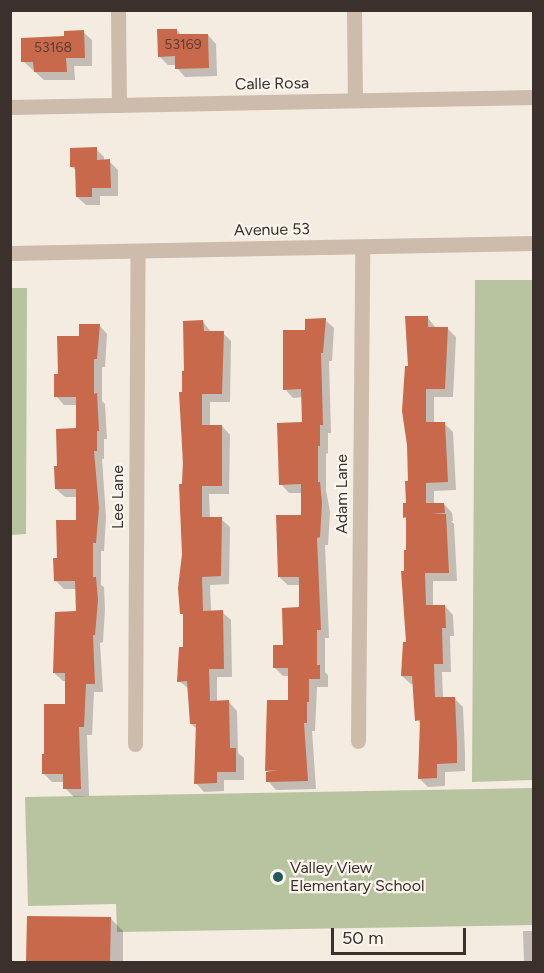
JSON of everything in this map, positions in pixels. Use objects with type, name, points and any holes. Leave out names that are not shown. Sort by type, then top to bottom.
[{"type":"street","points":[[118,10],[119,105]]},
{"type":"street","points":[[354,10],[355,100]]},
{"type":"street","name":"Calle Rosa","points":[[10,107],[534,97]]},
{"type":"street","name":"Avenue 53","points":[[10,253],[534,243]]},
{"type":"street","name":"Adam Lane","points":[[358,741],[362,247]]},
{"type":"street","name":"Lee Lane","points":[[135,744],[138,250]]},
{"type":"green space","points":[[475,280],[533,280],[533,780],[472,782]]},
{"type":"green space","points":[[10,288],[27,288],[26,534],[11,535]]},
{"type":"green space","name":"Valley View Elementary School","points":[[533,788],[533,925],[117,932],[116,904],[28,906],[25,797]]},
{"type":"building","points":[[157,29],[177,29],[177,34],[208,34],[209,68],[175,69],[175,56],[158,57]]},
{"type":"building","points":[[84,30],[85,58],[66,58],[67,72],[34,72],[33,62],[21,62],[21,38],[64,36],[64,31]]},
{"type":"building","points":[[97,147],[97,160],[110,159],[111,188],[92,188],[92,197],[76,197],[75,167],[70,167],[70,148]]},
{"type":"building","points":[[405,316],[428,316],[428,327],[448,327],[445,389],[426,389],[426,422],[445,422],[448,482],[426,483],[426,503],[444,503],[445,513],[431,514],[446,514],[449,573],[425,573],[426,605],[445,605],[446,628],[442,628],[443,664],[434,664],[435,697],[455,697],[457,763],[437,764],[437,778],[418,779],[420,720],[415,721],[412,676],[401,676],[403,642],[406,642],[401,571],[404,571],[404,550],[406,550],[406,517],[403,518],[403,503],[406,503],[405,481],[408,481],[407,445],[402,411],[405,366],[408,366]]},
{"type":"building","points":[[326,318],[323,353],[321,353],[323,425],[320,425],[320,446],[318,446],[318,482],[320,482],[322,503],[320,537],[317,538],[321,630],[317,630],[317,665],[320,665],[320,679],[309,679],[307,723],[304,723],[308,781],[266,782],[266,772],[279,770],[265,771],[267,700],[288,700],[288,668],[273,668],[273,645],[283,645],[282,608],[299,607],[299,577],[278,577],[276,515],[301,515],[301,484],[279,485],[277,423],[302,422],[301,389],[283,390],[283,330],[305,330],[305,319]]},
{"type":"building","points":[[203,320],[204,331],[224,331],[222,394],[202,394],[202,425],[222,425],[222,486],[202,486],[202,517],[222,517],[221,576],[202,577],[203,611],[223,610],[224,669],[209,669],[210,701],[229,700],[230,748],[236,748],[236,772],[217,772],[217,783],[194,784],[196,724],[190,724],[187,681],[177,682],[179,647],[183,647],[183,614],[180,614],[178,588],[182,554],[179,484],[182,484],[183,463],[179,392],[182,392],[182,371],[184,371],[183,321]]},
{"type":"building","points":[[79,324],[100,324],[97,359],[94,359],[94,394],[97,393],[99,431],[97,431],[97,451],[94,451],[99,508],[96,543],[93,543],[93,577],[96,577],[98,600],[95,635],[93,635],[95,684],[86,684],[84,727],[79,727],[81,789],[63,789],[63,774],[42,774],[42,754],[44,754],[44,704],[65,704],[65,673],[53,673],[55,612],[76,611],[75,581],[54,581],[53,558],[57,558],[56,520],[76,520],[76,489],[55,489],[54,466],[57,466],[56,429],[76,428],[76,397],[54,397],[54,374],[58,374],[57,336],[79,336]]},
{"type":"building","points":[[27,916],[111,917],[110,963],[26,963]]},
{"type":"place","name":"Valley View Elementary School","points":[[278,877]]}]
